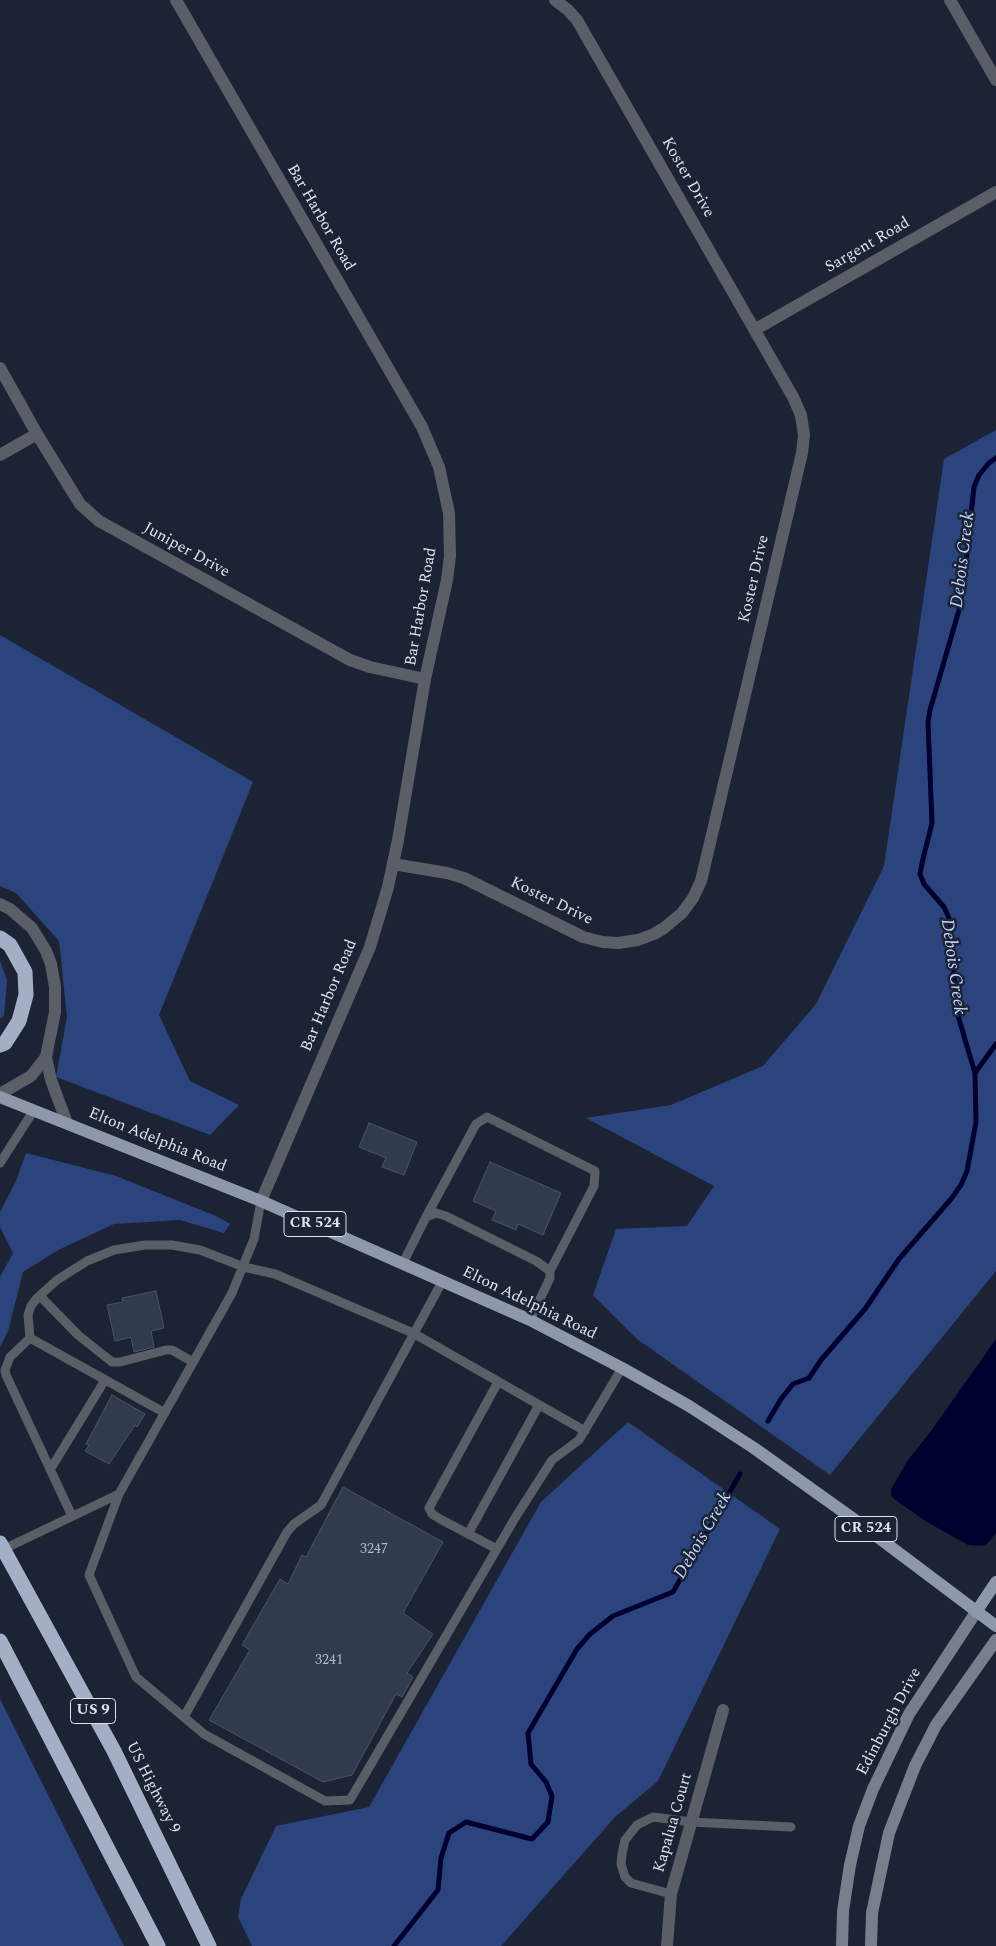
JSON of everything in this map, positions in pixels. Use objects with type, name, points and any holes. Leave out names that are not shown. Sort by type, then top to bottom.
[{"type":"highway","points":[[0,938],[10,945],[25,972],[26,995],[19,1021],[5,1043],[0,1045]]},
{"type":"highway","name":"US Highway 9","points":[[2,1546],[114,1751],[209,1946]]},
{"type":"highway","name":"US 9","points":[[0,1641],[158,1946]]},
{"type":"main road","name":"Elton Adelphia Road","points":[[0,1095],[261,1201],[442,1280],[530,1320],[622,1368],[690,1406],[754,1448],[859,1523],[996,1626]]},
{"type":"main road","points":[[976,1612],[996,1582]]},
{"type":"main road","name":"Edinburgh Drive","points":[[842,1946],[843,1911],[850,1865],[859,1826],[873,1789],[909,1714],[976,1612]]},
{"type":"main road","points":[[871,1946],[872,1913],[889,1833],[914,1766],[936,1725],[996,1640]]},
{"type":"street","name":"Bar Harbor Road","points":[[176,0],[422,427],[439,467],[449,513],[450,556],[435,640],[425,678],[388,887],[370,947],[261,1201]]},
{"type":"street","name":"Koster Drive","points":[[393,864],[447,873],[464,878],[584,937],[603,942],[631,941],[654,934],[673,921],[693,898],[701,882],[803,444],[804,435],[801,415],[793,396],[756,329],[577,20],[555,0]]},
{"type":"street","points":[[950,0],[996,80]]},
{"type":"street","name":"Sargent Road","points":[[756,329],[996,192]]},
{"type":"street","name":"Juniper Drive","points":[[0,368],[37,434],[80,504],[99,521],[350,660],[370,667],[425,678]]},
{"type":"street","points":[[0,455],[37,434]]},
{"type":"street","points":[[0,904],[10,909],[32,928],[46,951],[51,964],[55,987],[55,1012],[46,1057],[50,1080],[67,1123]]},
{"type":"street","points":[[0,1095],[31,1076],[46,1057]]},
{"type":"street","name":"Kapalua Court","points":[[667,1946],[671,1894],[723,1710]]},
{"type":"lane","points":[[0,1163],[34,1110]]},
{"type":"lane","points":[[403,1263],[476,1124],[487,1117],[595,1171],[594,1186],[550,1272],[550,1278],[530,1320]]},
{"type":"lane","points":[[261,1201],[254,1239],[244,1267],[232,1292],[119,1494],[89,1575],[136,1677],[204,1734],[325,1801],[350,1800],[497,1549],[552,1460],[579,1440],[622,1368]]},
{"type":"lane","points":[[426,1217],[436,1213],[446,1216],[536,1261],[550,1272]]},
{"type":"lane","points":[[165,1413],[30,1338],[27,1324],[31,1306],[57,1280],[87,1261],[114,1250],[145,1245],[172,1245],[200,1250],[244,1267],[275,1274],[413,1334],[585,1431]]},
{"type":"lane","points":[[184,1717],[287,1532],[294,1524],[321,1505],[442,1280]]},
{"type":"lane","points":[[40,1296],[78,1335],[112,1362],[120,1362],[166,1350],[172,1350],[193,1362]]},
{"type":"lane","points":[[30,1338],[10,1356],[5,1370],[6,1375],[72,1516]]},
{"type":"lane","points":[[50,1470],[105,1380]]},
{"type":"lane","points":[[497,1549],[440,1519],[432,1514],[429,1508],[498,1382]]},
{"type":"lane","points":[[468,1534],[539,1405]]},
{"type":"lane","points":[[2,1546],[119,1494]]},
{"type":"lane","points":[[671,1894],[631,1883],[625,1877],[621,1864],[625,1840],[637,1825],[653,1817],[691,1822],[791,1827]]},
{"type":"shaded area","points":[[996,430],[996,1271],[830,1475],[637,1339],[593,1295],[616,1229],[687,1226],[714,1186],[586,1118],[671,1105],[763,1066],[816,1004],[884,866],[944,459]]},
{"type":"shaded area","points":[[0,635],[253,782],[159,1015],[190,1081],[239,1105],[210,1135],[56,1077],[67,1017],[59,941],[16,893],[0,886]]},
{"type":"shaded area","points":[[0,961],[7,980],[4,1016],[0,1019]]},
{"type":"shaded area","points":[[26,1153],[116,1176],[216,1216],[230,1224],[224,1233],[180,1220],[114,1224],[58,1250],[23,1272],[8,1331],[0,1347],[0,1277],[13,1253],[0,1227],[0,1212],[16,1181]]},
{"type":"shaded area","points":[[996,1339],[996,1533],[987,1544],[981,1546],[968,1545],[927,1522],[894,1499],[891,1495],[891,1489],[908,1460],[931,1431]]},
{"type":"shaded area","points":[[628,1422],[780,1529],[658,1781],[615,1817],[501,1946],[252,1946],[238,1917],[241,1899],[276,1826],[369,1807],[541,1502]]},
{"type":"shaded area","points":[[0,1699],[124,1946],[0,1946]]},
{"type":"building","points":[[369,1123],[417,1142],[404,1175],[382,1167],[386,1158],[359,1147]]},
{"type":"building","points":[[490,1162],[561,1193],[543,1235],[518,1224],[516,1230],[492,1220],[496,1211],[473,1201]]},
{"type":"building","points":[[156,1291],[164,1328],[151,1331],[154,1347],[134,1352],[131,1337],[115,1341],[107,1305],[123,1302],[122,1298]]},
{"type":"building","points":[[112,1395],[145,1414],[137,1427],[135,1425],[109,1464],[85,1451],[89,1445],[86,1444]]},
{"type":"building","points":[[343,1487],[443,1542],[403,1613],[433,1634],[407,1673],[413,1677],[402,1697],[396,1694],[352,1775],[323,1782],[209,1720],[250,1650],[242,1645],[280,1579],[288,1584],[302,1555],[306,1557]]},
{"type":"waterway","name":"Debois Creek","points":[[768,1421],[781,1399],[793,1384],[809,1378],[821,1360],[865,1309],[899,1259],[951,1199],[961,1185],[967,1171],[976,1122],[975,1073],[956,1009],[949,918],[944,907],[924,884],[920,874],[932,823],[928,722],[930,710],[959,610],[974,487],[979,475],[996,458]]},
{"type":"waterway","points":[[975,1073],[996,1044]]},
{"type":"waterway","name":"Debois Creek","points":[[394,1946],[438,1890],[441,1858],[449,1833],[466,1822],[532,1839],[548,1822],[552,1796],[546,1782],[531,1764],[528,1733],[577,1649],[590,1634],[613,1616],[673,1592],[740,1474]]}]
